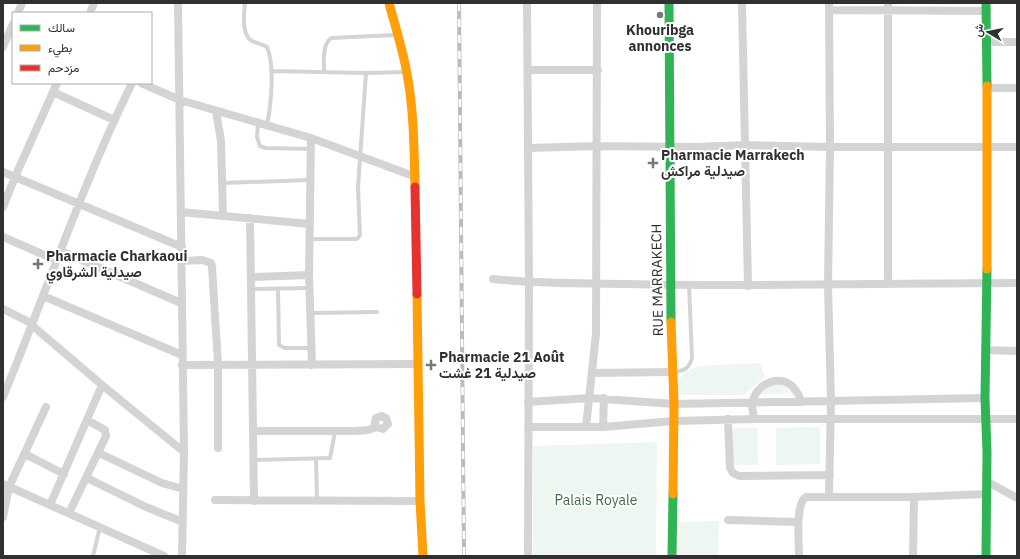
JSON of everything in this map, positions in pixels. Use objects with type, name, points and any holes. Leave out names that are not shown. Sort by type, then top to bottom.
[{"type":"street","points":[[178,3],[184,452],[182,556]]},
{"type":"street","points":[[389,3],[407,72],[411,98],[416,177],[420,501],[423,556]]},
{"type":"street","points":[[527,3],[529,283],[528,556]]},
{"type":"street","points":[[586,427],[596,334],[598,70],[597,3]]},
{"type":"street","name":"RUE MARRAKECH","points":[[669,3],[671,146],[670,285],[674,404],[672,556]]},
{"type":"street","points":[[742,3],[748,286]]},
{"type":"street","points":[[829,496],[829,7],[987,7],[987,283],[985,398],[987,452],[986,556]]},
{"type":"street","points":[[888,7],[888,284]]},
{"type":"street","points":[[3,47],[12,26]]},
{"type":"street","points":[[987,42],[1017,42]]},
{"type":"street","points":[[528,70],[598,70]]},
{"type":"street","points":[[3,207],[57,84]]},
{"type":"street","points":[[3,397],[32,326],[56,260],[114,120],[132,84]]},
{"type":"street","points":[[143,84],[180,100],[311,138],[416,177]]},
{"type":"street","points":[[987,88],[1017,88]]},
{"type":"street","points":[[53,92],[114,120]]},
{"type":"street","points":[[216,111],[221,141],[223,216]]},
{"type":"street","points":[[311,138],[308,275],[312,365]]},
{"type":"street","points":[[528,148],[597,146],[698,147],[744,145],[830,147],[1017,147]]},
{"type":"street","points":[[3,172],[182,247]]},
{"type":"street","points":[[181,212],[310,224]]},
{"type":"street","points":[[250,218],[254,501]]},
{"type":"street","points":[[3,237],[56,260]]},
{"type":"street","points":[[61,251],[182,303]]},
{"type":"street","points":[[182,261],[202,260],[211,263],[212,267],[218,364],[218,448]]},
{"type":"street","points":[[251,277],[308,275]]},
{"type":"street","points":[[493,280],[529,283],[748,286],[1017,283]]},
{"type":"street","points":[[43,296],[182,355]]},
{"type":"street","points":[[3,309],[27,321],[102,386],[184,452]]},
{"type":"street","points":[[986,350],[1017,351]]},
{"type":"street","points":[[182,365],[418,364]]},
{"type":"street","points":[[592,374],[673,372]]},
{"type":"street","points":[[754,419],[752,402],[755,394],[765,384],[771,381],[790,384],[796,390],[801,402]]},
{"type":"street","points":[[50,505],[102,386]]},
{"type":"street","points":[[528,402],[590,398],[674,404],[985,398]]},
{"type":"street","points":[[603,426],[604,398]]},
{"type":"street","points":[[3,517],[6,486],[25,454],[46,407]]},
{"type":"street","points":[[528,427],[586,427],[728,419],[1017,420]]},
{"type":"street","points":[[728,419],[730,468],[733,473],[739,476],[830,475]]},
{"type":"street","points":[[69,513],[106,436],[105,430],[87,420]]},
{"type":"street","points":[[254,431],[335,432],[368,430],[376,427]]},
{"type":"street","points":[[98,453],[162,483],[183,488]]},
{"type":"street","points":[[25,454],[64,474]]},
{"type":"street","points":[[87,478],[146,508],[182,522]]},
{"type":"street","points":[[986,481],[1017,498]]},
{"type":"street","points":[[6,486],[100,526],[164,556]]},
{"type":"street","points":[[799,556],[798,522],[800,503],[802,499],[806,497],[914,497],[986,494]]},
{"type":"street","points":[[914,497],[914,556]]},
{"type":"street","points":[[215,500],[420,501]]},
{"type":"street","points":[[728,520],[798,522]]},
{"type":"lane","points":[[245,3],[244,20],[246,34],[252,41],[267,47],[269,51],[271,71],[270,108],[267,126]]},
{"type":"lane","points":[[324,72],[325,48],[327,42],[331,38],[398,35]]},
{"type":"lane","points":[[271,71],[366,73],[407,72]]},
{"type":"lane","points":[[309,239],[358,238],[360,235],[358,187],[359,156],[366,73]]},
{"type":"lane","points":[[258,123],[257,137],[260,146],[266,148],[311,149]]},
{"type":"lane","points":[[223,183],[310,180]]},
{"type":"lane","points":[[673,372],[683,371],[688,368],[692,358],[689,285]]},
{"type":"lane","points":[[251,289],[309,288]]},
{"type":"lane","points":[[278,289],[280,345],[285,348],[311,348]]},
{"type":"lane","points":[[310,313],[377,312]]},
{"type":"lane","points":[[254,460],[330,458],[335,432]]},
{"type":"lane","points":[[316,459],[316,501]]},
{"type":"lane","points":[[93,556],[100,526]]},
{"type":"green space","points":[[760,363],[765,377],[743,395],[682,395],[677,393],[679,379],[687,371],[699,366]]},
{"type":"green space","points":[[773,384],[784,385],[791,393],[762,394],[765,389]]},
{"type":"green space","points":[[820,427],[820,464],[776,465],[776,428]]},
{"type":"green space","points":[[733,428],[757,428],[758,465],[733,465]]},
{"type":"green space","name":"Palais Royale","points":[[657,442],[656,556],[533,556],[533,446]]},
{"type":"green space","points":[[719,521],[718,556],[679,556],[679,522]]},
{"type":"railway","points":[[459,3],[464,556]]},
{"type":"traffic: fast","points":[[669,3],[671,322]]},
{"type":"traffic: fast","points":[[986,3],[987,86]]},
{"type":"traffic: fast","points":[[986,556],[987,452],[985,398],[987,269]]},
{"type":"traffic: fast","points":[[672,556],[673,494]]},
{"type":"traffic: slow","points":[[389,3],[403,56],[411,102],[415,187]]},
{"type":"traffic: slow","points":[[987,86],[987,269]]},
{"type":"traffic: slow","points":[[417,294],[420,501],[423,556]]},
{"type":"traffic: slow","points":[[671,322],[674,404],[673,494]]},
{"type":"traffic: jam","points":[[415,187],[417,294]]},
{"type":"place","name":"Khouribga annonces","points":[[660,15]]},
{"type":"place","name":"Pharmacie Marrakech صيدلية مراكش","points":[[653,163]]},
{"type":"place","name":"Pharmacie Charkaoui صيدلية الشرقاوي","points":[[38,264]]},
{"type":"place","name":"Pharmacie 21 Août صيدلية 21 غشت","points":[[431,365]]}]
